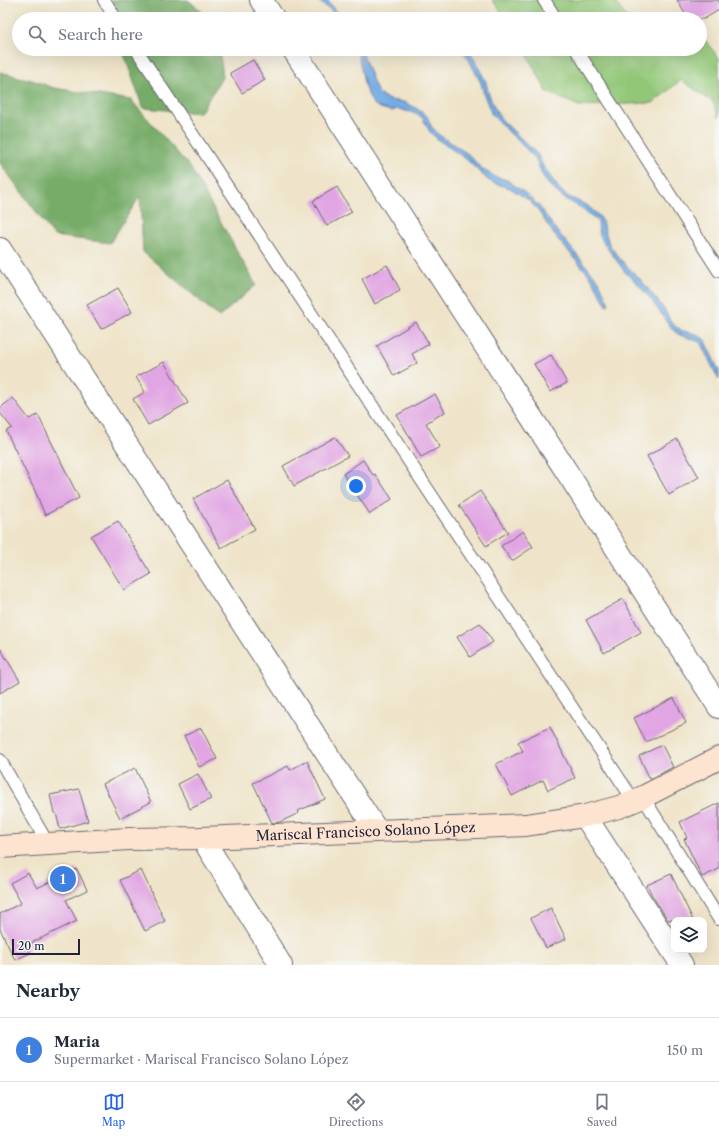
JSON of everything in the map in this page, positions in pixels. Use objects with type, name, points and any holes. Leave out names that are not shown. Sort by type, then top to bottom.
[{"type":"main road","name":"Mariscal Francisco Solano López","points":[[0,847],[129,839],[202,838],[526,824],[584,816],[639,799],[719,758]]},
{"type":"street","points":[[261,0],[269,12]]},
{"type":"street","points":[[298,56],[719,707]]},
{"type":"street","points":[[0,249],[377,831]]},
{"type":"street","points":[[584,816],[682,965]]},
{"type":"street","points":[[202,838],[281,965]]},
{"type":"lane","points":[[104,0],[112,12]]},
{"type":"lane","points":[[544,0],[552,12]]},
{"type":"lane","points":[[141,56],[719,919]]},
{"type":"lane","points":[[581,56],[719,271]]},
{"type":"lane","points":[[0,760],[48,844]]},
{"type":"green space","points":[[112,0],[188,0],[203,12],[113,12]]},
{"type":"green space","points":[[492,0],[613,0],[622,12],[501,12]]},
{"type":"green space","points":[[707,43],[719,58],[719,118],[713,102],[681,80],[653,103],[579,106],[547,92],[528,56],[707,56]]},
{"type":"green space","points":[[124,56],[220,56],[223,76],[200,113],[143,108]]},
{"type":"green space","points":[[0,72],[35,81],[54,88],[131,100],[190,167],[256,285],[219,317],[143,252],[140,196],[110,243],[54,236],[0,163]]},
{"type":"water","points":[[317,0],[327,0],[338,12],[333,12]]},
{"type":"water","points":[[358,56],[364,56],[378,93],[389,100],[404,102],[416,108],[427,116],[431,126],[439,135],[468,154],[487,172],[496,177],[507,180],[525,193],[539,206],[556,230],[599,281],[609,304],[607,306],[591,277],[555,236],[537,209],[527,199],[510,188],[488,180],[466,159],[437,139],[430,132],[422,117],[414,113],[398,109],[391,111],[373,104],[365,88]]},
{"type":"water","points":[[466,56],[473,56],[486,82],[488,92],[496,111],[502,120],[538,155],[544,168],[565,195],[588,206],[601,218],[609,244],[619,258],[641,280],[664,309],[673,325],[683,331],[696,334],[704,339],[719,371],[719,380],[700,342],[680,335],[674,331],[649,297],[625,272],[605,245],[599,234],[598,221],[565,199],[552,188],[544,179],[536,159],[492,115],[481,83]]},
{"type":"building","points":[[677,0],[719,0],[719,10],[707,17],[707,12],[684,12]]},
{"type":"building","points":[[253,60],[265,80],[242,93],[230,73]]},
{"type":"building","points":[[337,187],[352,212],[327,226],[313,201]]},
{"type":"building","points":[[387,265],[400,290],[375,304],[362,279]]},
{"type":"building","points":[[118,288],[132,312],[101,329],[87,305]]},
{"type":"building","points":[[416,322],[429,344],[412,354],[417,363],[394,376],[377,346]]},
{"type":"building","points":[[551,355],[567,383],[550,392],[534,364]]},
{"type":"building","points":[[164,362],[188,403],[148,425],[133,399],[145,392],[136,377]]},
{"type":"building","points":[[435,394],[445,412],[426,423],[440,447],[421,457],[397,415]]},
{"type":"building","points":[[13,398],[29,419],[38,415],[79,498],[45,515],[6,431],[12,428],[0,413],[0,408]]},
{"type":"building","points":[[335,437],[348,456],[294,486],[283,466]]},
{"type":"building","points":[[677,439],[699,477],[669,495],[647,456]]},
{"type":"building","points":[[363,460],[373,475],[375,474],[392,499],[370,514],[343,474]]},
{"type":"building","points":[[227,480],[255,529],[221,548],[193,499]]},
{"type":"building","points":[[480,491],[508,532],[486,546],[459,505]]},
{"type":"building","points":[[118,521],[151,574],[124,590],[91,536]]},
{"type":"building","points":[[523,531],[533,547],[512,561],[501,546]]},
{"type":"building","points":[[623,599],[641,632],[604,653],[586,620]]},
{"type":"building","points":[[480,623],[493,642],[470,657],[457,637]]},
{"type":"building","points":[[0,648],[20,681],[0,693]]},
{"type":"building","points":[[674,698],[686,723],[646,742],[634,718]]},
{"type":"building","points":[[550,727],[575,778],[548,790],[543,780],[512,796],[496,764],[523,751],[518,742]]},
{"type":"building","points":[[201,728],[217,759],[199,767],[184,736]]},
{"type":"building","points":[[662,745],[673,767],[650,779],[639,756]]},
{"type":"building","points":[[307,761],[325,799],[298,811],[299,813],[280,822],[272,823],[253,783],[288,766],[290,770]]},
{"type":"building","points":[[135,768],[151,802],[120,818],[103,784]]},
{"type":"building","points":[[198,774],[211,799],[190,809],[178,784]]},
{"type":"building","points":[[79,789],[88,821],[60,829],[56,813],[54,813],[50,795]]},
{"type":"building","points":[[719,803],[719,869],[702,877],[684,839],[687,838],[680,822]]},
{"type":"building","points":[[77,869],[87,890],[66,900],[77,921],[27,945],[30,953],[15,960],[0,929],[0,914],[21,903],[10,883],[28,873],[37,888]]},
{"type":"building","points":[[141,870],[165,921],[145,931],[120,880]]},
{"type":"building","points":[[671,874],[692,917],[671,917],[671,920],[668,920],[647,885]]},
{"type":"building","points":[[551,908],[566,939],[546,948],[531,918]]},
{"type":"place","name":"Maria","points":[[63,879]]}]
